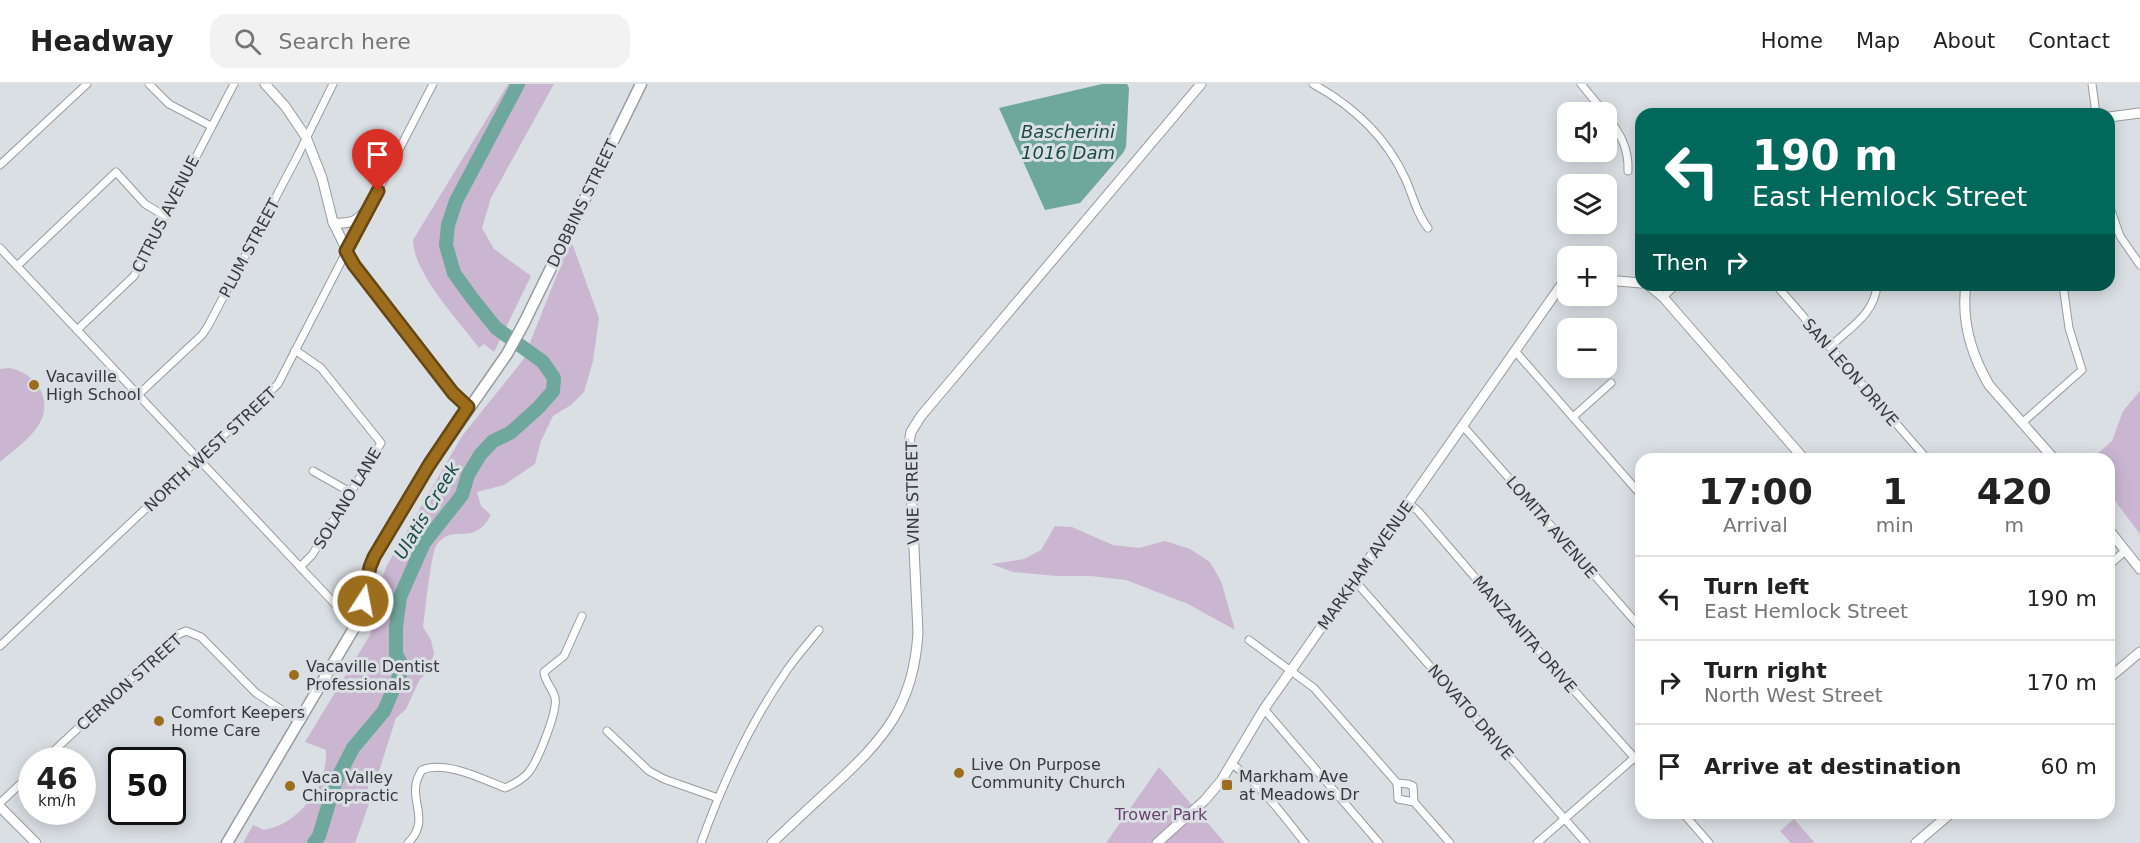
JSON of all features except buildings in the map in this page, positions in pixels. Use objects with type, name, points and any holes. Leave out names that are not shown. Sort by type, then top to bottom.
[{"type":"main road","name":"DOBBINS STREET","points":[[468,407],[507,354],[524,323],[641,84]]},
{"type":"main road","points":[[229,842],[360,618],[374,557],[429,465],[468,407]]},
{"type":"street","points":[[0,165],[87,84]]},
{"type":"street","points":[[149,84],[169,104],[211,126]]},
{"type":"street","name":"CITRUS AVENUE","points":[[77,330],[135,276],[234,84]]},
{"type":"street","points":[[265,84],[285,106],[306,137],[322,178],[333,223],[354,265],[453,393],[468,407]]},
{"type":"street","name":"PLUM STREET","points":[[139,394],[208,326],[333,84]]},
{"type":"street","name":"NORTH WEST STREET","points":[[0,646],[278,384],[433,84]]},
{"type":"street","name":"VINE STREET","points":[[772,843],[874,747],[894,720],[908,689],[916,657],[918,632],[909,443],[911,432],[921,416],[1201,84]]},
{"type":"street","points":[[1313,84],[1330,93],[1374,130],[1405,178],[1422,221],[1428,228]]},
{"type":"street","points":[[1581,84],[1595,102]]},
{"type":"street","points":[[2092,84],[2095,108]]},
{"type":"street","points":[[2115,116],[2140,113]]},
{"type":"street","points":[[1617,131],[1627,151],[1628,171]]},
{"type":"street","points":[[17,266],[116,172],[145,204],[165,216]]},
{"type":"street","points":[[333,223],[351,223],[370,206]]},
{"type":"street","points":[[2115,227],[2140,265]]},
{"type":"street","points":[[0,248],[335,604],[360,618]]},
{"type":"street","points":[[1617,281],[1635,282]]},
{"type":"street","name":"MARKHAM AVENUE","points":[[1157,843],[1205,800],[1232,764],[1264,709],[1557,291]]},
{"type":"street","points":[[1656,291],[1799,453]]},
{"type":"street","points":[[1663,297],[1670,291]]},
{"type":"street","name":"SAN LEON DRIVE","points":[[1780,291],[1922,453]]},
{"type":"street","points":[[1830,347],[1868,312],[1876,291]]},
{"type":"street","points":[[1966,291],[1966,326],[1974,355],[1989,385],[2049,453]]},
{"type":"street","points":[[2022,423],[2082,370],[2069,328],[2064,291]]},
{"type":"street","name":"SOLANO LANE","points":[[295,350],[321,368],[381,443],[312,555],[300,567]]},
{"type":"street","points":[[1515,351],[1635,488]]},
{"type":"street","points":[[1572,417],[1611,383]]},
{"type":"street","name":"LOMITA AVENUE","points":[[1463,426],[1635,621]]},
{"type":"street","points":[[313,471],[350,492]]},
{"type":"street","name":"MANZANITA DRIVE","points":[[1409,503],[1634,758]]},
{"type":"street","points":[[2115,538],[2140,569]]},
{"type":"street","points":[[2115,559],[2125,550]]},
{"type":"street","name":"NOVATO DRIVE","points":[[1355,580],[1586,843]]},
{"type":"street","points":[[408,843],[417,834],[420,825],[414,788],[422,770],[434,766],[447,768],[505,788],[520,780],[534,766],[555,708],[555,698],[546,682],[544,672],[564,656],[582,616]]},
{"type":"street","points":[[701,843],[737,755],[762,709],[787,670],[819,630]]},
{"type":"street","name":"CERNON STREET","points":[[58,747],[179,634],[186,631],[201,637],[256,693],[300,722]]},
{"type":"street","points":[[1249,640],[1314,688],[1397,783],[1398,799],[1414,802]]},
{"type":"street","points":[[2115,673],[2140,652]]},
{"type":"street","points":[[1264,709],[1379,843]]},
{"type":"street","points":[[606,730],[649,771],[664,779],[718,798]]},
{"type":"street","points":[[1537,843],[1634,758]]},
{"type":"street","points":[[1232,764],[1268,798],[1305,843]]},
{"type":"street","points":[[1397,783],[1413,786],[1414,802],[1450,843]]},
{"type":"street","points":[[18,787],[0,805],[36,843]]},
{"type":"street","points":[[1688,819],[1709,843]]},
{"type":"street","points":[[1916,843],[1944,819]]},
{"type":"green space","points":[[508,84],[554,84],[491,198],[482,228],[494,249],[531,276],[494,352],[484,344],[479,348],[438,296],[420,267],[413,240]]},
{"type":"green space","points":[[571,240],[599,318],[593,361],[584,392],[571,405],[553,416],[541,441],[535,464],[504,485],[477,492],[481,506],[491,515],[484,525],[471,533],[450,535],[437,544],[430,570],[423,627],[431,640],[434,653],[430,671],[420,679],[406,709],[396,718],[378,774],[367,781],[370,801],[355,843],[243,843],[253,825],[264,830],[280,825],[300,811],[320,782],[324,772],[326,750],[305,742],[370,635],[386,567],[462,436],[523,360]]},
{"type":"green space","points":[[10,368],[28,376],[35,382],[43,398],[43,417],[25,441],[0,462],[0,369]]},
{"type":"green space","points":[[2140,391],[2140,534],[2115,501],[2115,453],[2098,453],[2112,441],[2123,411]]},
{"type":"green space","points":[[1055,526],[1072,527],[1113,545],[1139,548],[1165,541],[1190,549],[1210,562],[1221,581],[1235,630],[1188,604],[1126,580],[1013,572],[991,564],[1024,559],[1041,550]]},
{"type":"green space","name":"Trower Park","points":[[1159,767],[1225,843],[1106,843]]},
{"type":"green space","points":[[1794,819],[1814,842],[1791,843],[1780,831]]},
{"type":"water","name":"Bascherini 1016 Dam","points":[[1102,84],[1127,84],[1129,88],[1126,147],[1080,203],[1045,210],[999,108]]},
{"type":"waterway","name":"Ulatis Creek","points":[[314,843],[319,836],[335,783],[353,748],[384,711],[403,667],[396,654],[396,627],[400,597],[424,543],[462,495],[468,475],[480,455],[493,441],[510,433],[553,391],[554,378],[543,362],[496,328],[472,298],[454,273],[446,245],[448,225],[456,201],[518,84]]},
{"type":"place","name":"Vacaville High School","points":[[34,385]]},
{"type":"place","name":"Vacaville Dentist Professionals","points":[[294,675]]},
{"type":"place","name":"Comfort Keepers Home Care","points":[[159,721]]},
{"type":"place","name":"Live On Purpose Community Church","points":[[959,773]]},
{"type":"place","name":"Markham Ave at Meadows Dr","points":[[1227,785]]},
{"type":"place","name":"Vaca Valley Chiropractic","points":[[290,786]]},
{"type":"route","points":[[363,601],[374,557],[429,465],[468,407],[453,393],[354,265],[346,251],[378,191]]}]
